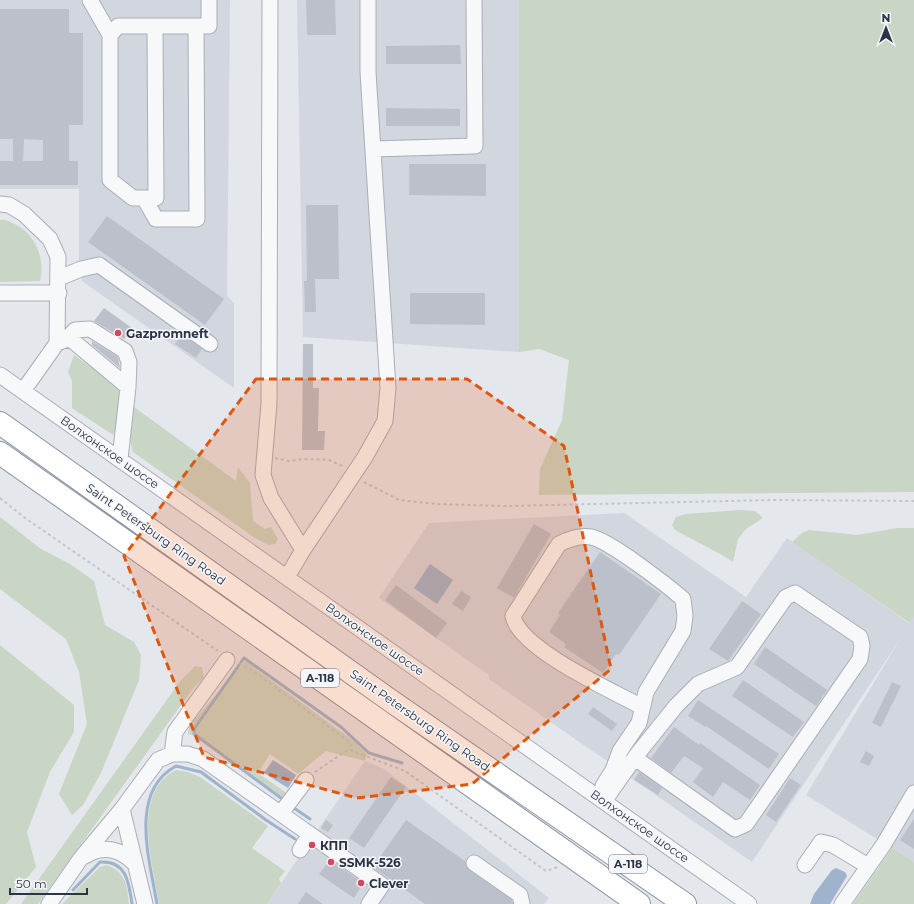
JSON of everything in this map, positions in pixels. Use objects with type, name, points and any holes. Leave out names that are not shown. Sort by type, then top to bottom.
[{"type":"highway","name":"Saint Petersburg Ring Road","points":[[0,424],[391,701],[686,904]]},
{"type":"highway","name":"Saint Petersburg Ring Road","points":[[0,453],[639,904]]},
{"type":"street","points":[[90,0],[110,35],[110,180],[133,198],[156,198],[155,26]]},
{"type":"street","points":[[110,35],[118,26],[209,26],[209,0]]},
{"type":"street","points":[[270,0],[269,403],[263,475],[271,498],[304,550]]},
{"type":"street","points":[[287,577],[385,421],[388,388],[368,72],[368,0]]},
{"type":"street","points":[[373,149],[475,146],[474,0]]},
{"type":"street","points":[[144,198],[156,218],[197,218],[196,26]]},
{"type":"street","points":[[0,204],[9,205],[24,214],[50,239],[58,257],[62,341]]},
{"type":"street","points":[[0,293],[59,285],[81,269],[99,265],[210,344]]},
{"type":"street","points":[[23,391],[62,341],[75,330],[90,329],[125,351],[129,362],[128,387],[120,459]]},
{"type":"street","points":[[62,341],[73,341],[128,387]]},
{"type":"street","name":"Волхонское шоссе","points":[[0,375],[601,798],[749,904]]},
{"type":"street","points":[[601,798],[620,751],[639,724],[646,692],[683,631],[685,616],[683,599],[668,586],[604,543],[592,537],[571,538],[559,544],[513,616],[514,623],[530,641],[574,672],[642,707]]},
{"type":"street","points":[[601,798],[676,706],[698,684],[737,667],[786,597],[795,593],[860,637],[862,646],[860,659],[746,824],[735,829],[635,758]]},
{"type":"street","points":[[172,754],[175,732],[227,660]]},
{"type":"street","points":[[49,904],[81,858],[122,809],[158,760],[172,754],[188,754],[203,759],[282,813],[382,885],[369,904]]},
{"type":"street","points":[[282,813],[306,780]]},
{"type":"street","points":[[842,904],[912,802]]},
{"type":"street","points":[[122,809],[145,904]]},
{"type":"street","points":[[300,850],[310,834]]},
{"type":"street","points":[[805,865],[821,842],[833,845],[868,866]]},
{"type":"street","points":[[81,858],[93,850],[117,850],[127,855],[135,864]]},
{"type":"street","points":[[474,863],[520,895],[522,904]]},
{"type":"path","points":[[264,459],[276,458],[288,461],[304,459],[329,460],[354,472],[380,491],[399,500],[436,504],[505,506],[774,500],[914,501]]},
{"type":"path","points":[[0,498],[25,518],[210,645],[227,660],[244,665],[332,728],[351,745],[350,750]]},
{"type":"path","points":[[306,780],[346,751],[350,750],[405,771],[546,871],[558,867]]},
{"type":"highlighted area","points":[[256,379],[467,379],[564,446],[611,669],[472,784],[357,798],[204,757],[124,556]]},
{"type":"shaded area","points":[[0,0],[230,0],[227,296],[234,303],[234,388],[82,281],[79,258],[79,189],[0,189]]},
{"type":"shaded area","points":[[297,0],[519,0],[519,352],[303,337]]},
{"type":"shaded area","points":[[624,513],[746,597],[787,538],[909,623],[914,616],[914,862],[806,795],[902,636],[752,862],[489,679],[489,675],[379,598],[429,523]]},
{"type":"shaded area","points":[[365,761],[384,769],[549,898],[544,904],[267,904]]},
{"type":"green space","points":[[519,0],[914,0],[914,492],[539,495],[540,469],[562,420],[569,360],[539,349],[519,352]]},
{"type":"green space","points":[[0,220],[6,220],[20,227],[32,239],[40,255],[40,281],[0,282]]},
{"type":"green space","points":[[74,355],[118,386],[119,397],[117,425],[113,435],[72,408],[72,381],[68,372]]},
{"type":"green space","points":[[134,407],[236,481],[238,467],[250,483],[253,521],[265,529],[271,527],[278,539],[275,544],[268,545],[255,538],[133,452],[130,430]]},
{"type":"green space","points":[[741,510],[755,511],[763,518],[746,529],[738,539],[733,562],[675,530],[672,525],[676,517],[686,514]]},
{"type":"green space","points":[[0,517],[41,549],[70,564],[94,581],[105,625],[134,642],[141,655],[139,680],[101,773],[83,805],[72,815],[59,794],[87,724],[79,672],[66,639],[0,589]]},
{"type":"green space","points":[[897,528],[914,528],[914,616],[910,623],[792,542],[802,533],[809,530],[858,535]]},
{"type":"green space","points":[[0,645],[74,705],[74,732],[50,772],[27,832],[36,867],[6,904],[0,904]]},
{"type":"green space","points":[[245,661],[355,742],[367,754],[365,761],[326,751],[298,774],[270,754],[258,773],[285,792],[285,800],[193,735],[188,734],[189,727],[194,720]]},
{"type":"green space","points":[[195,666],[202,667],[204,678],[194,687],[38,904],[21,904],[181,680]]},
{"type":"green space","points":[[176,770],[188,772],[200,777],[268,826],[252,848],[285,871],[279,879],[281,883],[267,904],[159,904],[150,851],[148,831],[149,812],[153,795],[162,781]]},
{"type":"green space","points":[[892,848],[914,862],[914,904],[853,904]]},
{"type":"green space","points":[[107,865],[122,876],[126,886],[129,904],[62,904],[100,867]]},
{"type":"water","points":[[430,564],[453,580],[437,604],[414,588]]},
{"type":"water","points":[[273,760],[296,775],[288,788],[264,773]]},
{"type":"water","points":[[836,868],[845,872],[847,876],[830,904],[810,904],[814,894],[832,870]]},
{"type":"building","points":[[306,0],[335,0],[336,35],[307,35]]},
{"type":"building","points":[[0,9],[69,9],[69,33],[83,33],[83,125],[69,125],[69,161],[78,161],[78,185],[0,185],[0,161],[13,161],[13,139],[0,139]],"holes":[[[24,139],[43,140],[43,161],[23,161]]]},
{"type":"building","points":[[460,45],[461,64],[386,64],[386,46]]},
{"type":"building","points":[[386,108],[460,109],[460,126],[386,126]]},
{"type":"building","points":[[409,164],[486,164],[486,196],[409,195]]},
{"type":"building","points":[[306,205],[338,205],[339,279],[315,279],[316,312],[305,312],[304,281],[307,281]]},
{"type":"building","points":[[107,216],[224,299],[205,325],[88,242]]},
{"type":"building","points":[[410,293],[485,293],[485,325],[410,324]]},
{"type":"building","points":[[104,308],[132,328],[124,339],[94,321]]},
{"type":"building","points":[[182,335],[202,349],[196,358],[175,344]]},
{"type":"building","points":[[92,341],[118,357],[120,368],[92,345]]},
{"type":"building","points":[[303,344],[313,344],[313,388],[319,388],[318,431],[325,431],[324,450],[302,450]]},
{"type":"building","points":[[534,524],[551,534],[514,598],[497,588]]},
{"type":"building","points":[[600,552],[661,594],[619,655],[616,654],[603,673],[564,647],[566,644],[549,632],[560,615],[558,613]]},
{"type":"building","points":[[396,585],[447,623],[436,638],[385,600]]},
{"type":"building","points":[[461,591],[471,597],[463,611],[452,604]]},
{"type":"building","points":[[742,601],[761,614],[728,661],[709,649]]},
{"type":"building","points":[[765,647],[827,690],[816,706],[754,664]]},
{"type":"building","points":[[743,680],[804,722],[793,737],[732,696]]},
{"type":"building","points":[[892,682],[901,686],[881,727],[872,723]]},
{"type":"building","points":[[698,700],[779,754],[769,769],[706,726],[705,727],[688,716]]},
{"type":"building","points":[[593,707],[617,724],[612,731],[588,714]]},
{"type":"building","points":[[674,727],[699,745],[700,743],[760,785],[750,800],[723,782],[713,797],[693,782],[703,768],[684,756],[671,773],[651,758]]},
{"type":"building","points":[[866,751],[874,756],[869,766],[860,762]]},
{"type":"building","points":[[639,772],[662,788],[658,795],[634,780]]},
{"type":"building","points":[[391,777],[406,787],[364,848],[349,838]]},
{"type":"building","points":[[790,778],[801,785],[776,822],[766,815]]},
{"type":"building","points":[[914,819],[914,849],[900,840]]},
{"type":"building","points":[[326,820],[333,825],[328,832],[321,828]]},
{"type":"building","points":[[406,820],[465,861],[469,870],[512,900],[513,904],[425,904],[373,867]]},
{"type":"building","points":[[330,860],[363,883],[354,898],[319,874]]},
{"type":"building","points":[[306,892],[323,904],[298,904]]},
{"type":"waterway","points":[[285,801],[194,734],[194,729],[244,658],[341,727],[369,753],[402,763]]},
{"type":"waterway","points":[[157,904],[147,848],[147,810],[152,792],[161,778],[176,766],[201,772],[266,820],[295,839]]},
{"type":"waterway","points":[[294,808],[310,819]]},
{"type":"waterway","points":[[73,890],[100,862],[109,862],[116,865],[125,874],[132,904]]},
{"type":"place","name":"Gazpromneft","points":[[118,333]]},
{"type":"place","name":"КПП","points":[[312,845]]},
{"type":"place","name":"SSMK-526","points":[[331,862]]},
{"type":"place","name":"Clever","points":[[361,883]]}]
